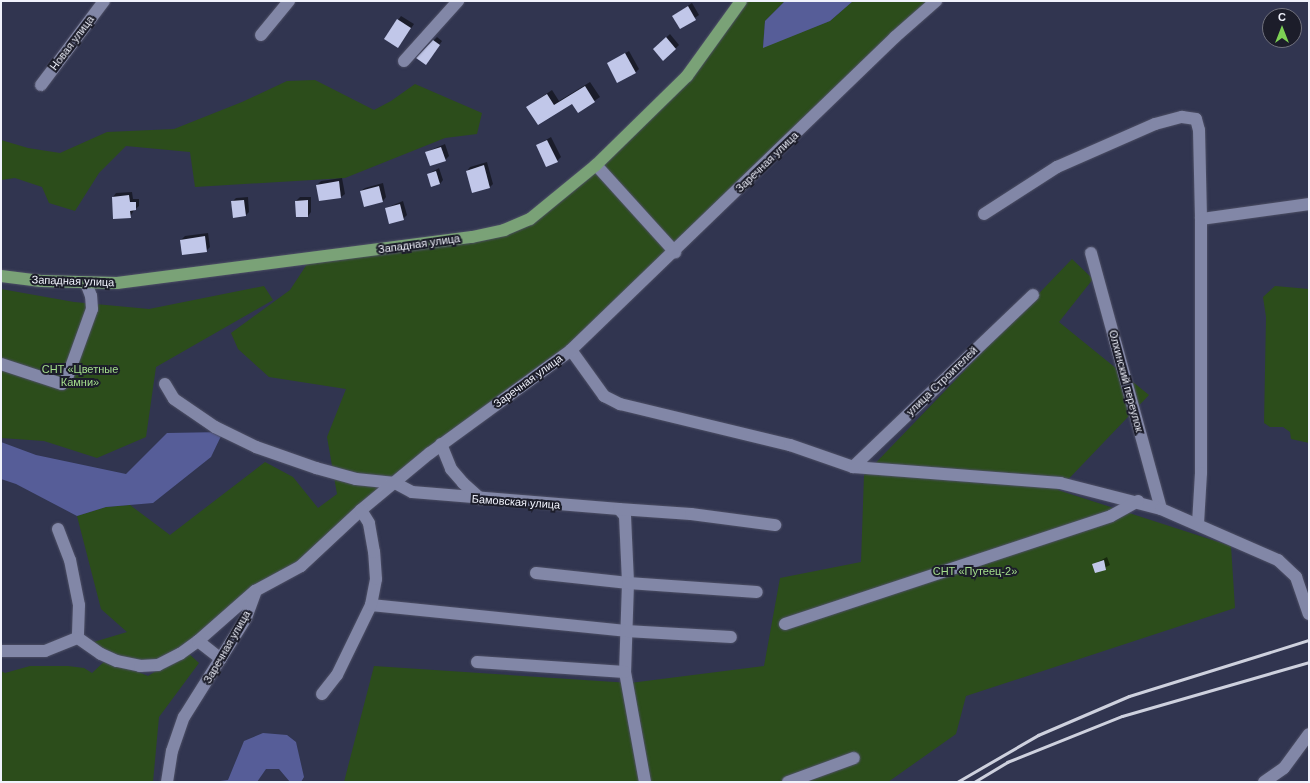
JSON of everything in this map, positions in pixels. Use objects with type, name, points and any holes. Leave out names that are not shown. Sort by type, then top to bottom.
[{"type":"main road","name":"Западная улица","points":[[1,276],[41,282],[86,284],[117,283],[472,237],[504,230],[530,219],[596,166],[687,76],[742,1]]},
{"type":"street","name":"Новая улица","points":[[41,85],[104,1]]},
{"type":"street","points":[[261,35],[289,1]]},
{"type":"street","points":[[404,61],[458,1]]},
{"type":"street","name":"Заречная улица","points":[[167,782],[172,751],[184,717],[246,618],[255,592],[301,566],[361,510],[441,444],[571,350],[675,252],[895,37],[936,1]]},
{"type":"street","points":[[984,214],[1057,168],[1155,124],[1182,117],[1196,119],[1199,130],[1201,219],[1201,473],[1198,524]]},
{"type":"street","points":[[596,166],[675,252]]},
{"type":"street","points":[[1201,219],[1309,204]]},
{"type":"street","name":"Олхинский переулок","points":[[1091,253],[1162,509]]},
{"type":"street","points":[[1,364],[62,384],[67,378],[92,309],[91,296],[86,284]]},
{"type":"street","name":"улица Строителей","points":[[853,467],[1033,295]]},
{"type":"street","points":[[571,350],[604,396],[620,404],[790,445],[853,467],[1060,483],[1138,501],[1162,509],[1278,560],[1296,577],[1309,614]]},
{"type":"street","name":"Бамовская улица","points":[[165,384],[174,399],[191,412],[256,447],[356,479],[395,483],[412,492],[481,499],[691,514],[775,525]]},
{"type":"street","points":[[441,444],[452,469],[463,483],[481,499]]},
{"type":"street","points":[[785,624],[1111,516],[1138,501]]},
{"type":"street","points":[[618,509],[625,516],[628,583],[625,672],[646,782]]},
{"type":"street","points":[[322,694],[337,675],[371,605],[376,579],[374,552],[369,523],[361,510]]},
{"type":"street","points":[[58,529],[72,566],[78,606],[78,638]]},
{"type":"street","points":[[536,573],[628,583],[757,592]]},
{"type":"street","points":[[78,638],[112,659],[140,666],[158,665],[198,641],[255,592]]},
{"type":"street","points":[[371,605],[626,631],[731,637]]},
{"type":"street","points":[[1,651],[45,651],[78,638]]},
{"type":"street","points":[[198,641],[221,659]]},
{"type":"street","points":[[477,662],[625,672]]},
{"type":"street","points":[[1264,782],[1284,768],[1309,734]]},
{"type":"street","points":[[788,782],[854,758]]},
{"type":"green space","points":[[741,1],[785,1],[765,21],[763,47],[830,21],[853,1],[936,1],[571,350],[441,444],[301,566],[255,591],[180,654],[140,666],[87,644],[127,632],[101,609],[77,516],[106,507],[130,505],[170,535],[265,462],[293,477],[318,508],[337,494],[327,437],[346,389],[269,377],[238,349],[231,333],[290,290],[311,258],[472,237],[530,219],[670,91]]},
{"type":"green space","points":[[315,80],[374,110],[391,101],[415,84],[482,113],[477,134],[445,138],[345,178],[195,187],[190,152],[126,146],[99,173],[75,211],[49,203],[42,187],[15,178],[1,180],[1,140],[28,148],[60,153],[107,132],[174,129],[242,102],[287,81]]},
{"type":"green space","name":"СНТ «Путеец-2»","points":[[1072,259],[1093,279],[1059,322],[1149,395],[1058,490],[1231,546],[1235,608],[966,696],[956,734],[888,782],[344,782],[374,666],[630,683],[764,666],[780,578],[861,562],[864,475]]},
{"type":"green space","name":"СНТ «Цветные Камни»","points":[[264,286],[273,300],[156,367],[146,437],[97,458],[44,441],[1,438],[1,289],[74,302],[149,309]]},
{"type":"green space","points":[[1275,286],[1309,289],[1309,443],[1291,439],[1290,432],[1283,427],[1270,427],[1264,423],[1266,317],[1263,297]]},
{"type":"green space","points":[[187,652],[199,663],[159,717],[153,782],[1,782],[1,671],[5,673],[30,666],[68,666],[84,668],[92,673],[107,659],[148,676]]},
{"type":"water","points":[[785,1],[853,1],[830,21],[763,48],[765,21]]},
{"type":"water","points":[[223,432],[211,457],[153,503],[106,507],[77,516],[16,484],[1,479],[1,442],[36,455],[126,474],[167,433]]},
{"type":"water","points":[[263,733],[287,735],[296,742],[304,777],[301,782],[290,782],[279,769],[266,769],[257,782],[212,782],[228,780],[244,741]]},
{"type":"building","points":[[688,6],[696,20],[680,29],[672,16]]},
{"type":"building","points":[[397,19],[411,28],[398,48],[384,39]]},
{"type":"building","points":[[666,37],[676,49],[663,61],[653,49]]},
{"type":"building","points":[[433,40],[440,45],[426,65],[416,58]]},
{"type":"building","points":[[625,53],[636,73],[617,83],[607,63]]},
{"type":"building","points":[[585,86],[595,102],[578,113],[572,104],[538,125],[526,107],[547,94],[554,105]]},
{"type":"building","points":[[547,140],[558,162],[546,167],[536,145]]},
{"type":"building","points":[[441,147],[446,161],[430,166],[425,152]]},
{"type":"building","points":[[484,165],[490,188],[472,193],[466,171]]},
{"type":"building","points":[[436,171],[440,184],[431,187],[427,174]]},
{"type":"building","points":[[339,181],[341,198],[319,201],[316,185]]},
{"type":"building","points":[[379,186],[383,202],[364,207],[360,191]]},
{"type":"building","points":[[129,195],[130,202],[136,202],[136,210],[130,211],[131,218],[113,219],[112,197]]},
{"type":"building","points":[[244,200],[246,216],[233,218],[231,201]]},
{"type":"building","points":[[308,200],[308,217],[296,217],[295,201]]},
{"type":"building","points":[[400,204],[404,220],[389,224],[385,208]]},
{"type":"building","points":[[205,236],[207,252],[182,255],[180,240]]},
{"type":"building","points":[[1104,560],[1106,570],[1095,573],[1092,564]]},
{"type":"railway","points":[[957,782],[1038,735],[1129,696],[1309,640]]},
{"type":"railway","points":[[974,782],[1007,762],[1122,716],[1309,662]]}]
